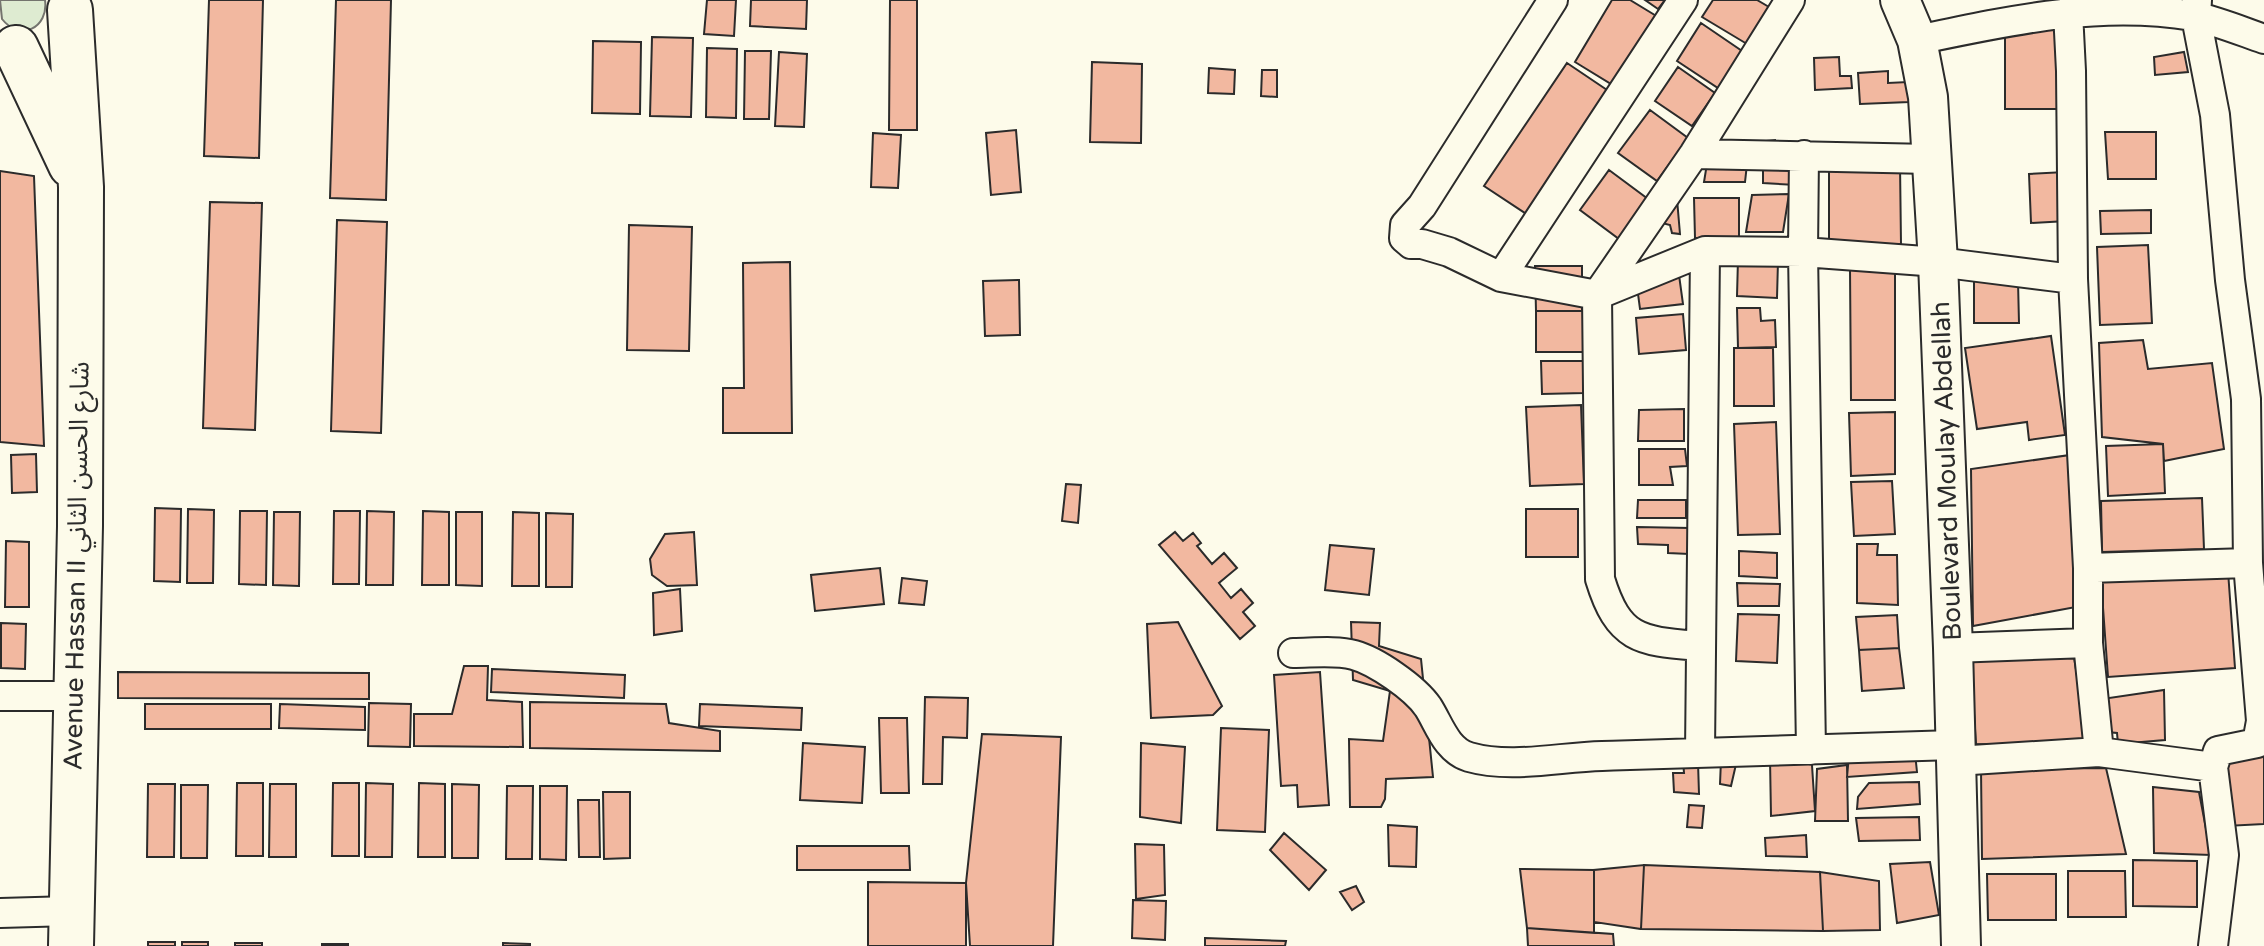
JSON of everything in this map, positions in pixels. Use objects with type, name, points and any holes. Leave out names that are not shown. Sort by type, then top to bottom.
[{"type":"main road","name":"Boulevard Moulay Abdellah","points":[[1900,0],[1917,40],[1928,97],[1938,262],[1961,946]]},
{"type":"main road","points":[[4,42],[41,47],[52,42],[61,33],[70,5]]},
{"type":"main road","name":"Avenue Hassan II شارع الحسن الثاني","points":[[70,5],[81,187],[80,526],[71,928]]},
{"type":"main road","name":"Avenue Hassan II شارع الحسن الثاني","points":[[4,42],[81,187]]},
{"type":"street","points":[[1553,0],[1422,206],[1405,225],[1404,238],[1411,244],[1437,247],[1501,277],[1597,295],[1705,251],[1803,252],[1938,262],[2073,279]]},
{"type":"street","points":[[1501,277],[1683,0]]},
{"type":"street","points":[[1700,646],[1639,637],[1616,620],[1600,579],[1597,295],[1694,154],[1790,0]]},
{"type":"street","points":[[1917,40],[2027,17],[2068,12],[2196,8],[2264,39]]},
{"type":"street","points":[[2196,8],[2215,115],[2230,280],[2255,399],[2248,563],[2263,721],[2257,743],[2218,751],[2213,767],[2224,855],[2213,946]]},
{"type":"street","points":[[2068,12],[2073,279],[2088,568],[2088,643],[2099,752]]},
{"type":"street","points":[[1694,154],[1930,159]]},
{"type":"street","points":[[1804,155],[1811,750]]},
{"type":"street","points":[[1700,753],[1705,251]]},
{"type":"street","points":[[2088,568],[2248,563]]},
{"type":"street","points":[[1953,648],[2088,643]]},
{"type":"street","points":[[1293,653],[1353,655],[1379,668],[1412,690],[1427,705],[1450,744],[1465,756],[1508,762],[1598,756],[1811,750],[2099,752],[2213,767]]},
{"type":"street","points":[[0,696],[75,696]]},
{"type":"street","points":[[0,913],[71,928]]},
{"type":"green space","points":[[0,0],[45,0],[45,10],[32,29],[17,30],[2,19]]},
{"type":"building","points":[[209,0],[263,0],[259,158],[204,156]]},
{"type":"building","points":[[336,0],[391,0],[386,200],[330,198]]},
{"type":"building","points":[[707,0],[736,0],[734,36],[704,34]]},
{"type":"building","points":[[751,0],[807,0],[806,29],[750,26]]},
{"type":"building","points":[[890,0],[917,0],[917,130],[889,130]]},
{"type":"building","points":[[1612,0],[1630,0],[1658,17],[1616,87],[1575,62]]},
{"type":"building","points":[[1645,0],[1665,0],[1658,9]]},
{"type":"building","points":[[1713,0],[1757,0],[1769,7],[1747,44],[1702,17]]},
{"type":"building","points":[[1701,23],[1745,53],[1721,90],[1677,61]]},
{"type":"building","points":[[2058,25],[2060,109],[2005,109],[2005,32]]},
{"type":"building","points":[[652,37],[693,38],[691,117],[650,116]]},
{"type":"building","points":[[593,41],[641,42],[640,114],[592,113]]},
{"type":"building","points":[[707,48],[737,49],[736,118],[706,117]]},
{"type":"building","points":[[745,51],[771,51],[769,119],[744,119]]},
{"type":"building","points":[[779,52],[807,54],[804,127],[775,126]]},
{"type":"building","points":[[2184,52],[2188,72],[2155,75],[2154,57]]},
{"type":"building","points":[[1839,57],[1840,76],[1851,76],[1852,88],[1815,90],[1814,58]]},
{"type":"building","points":[[1092,62],[1142,64],[1141,143],[1090,142]]},
{"type":"building","points":[[1567,63],[1610,92],[1528,215],[1484,186]]},
{"type":"building","points":[[1678,67],[1715,93],[1692,126],[1655,101]]},
{"type":"building","points":[[1209,68],[1235,70],[1234,94],[1208,93]]},
{"type":"building","points":[[1262,70],[1277,70],[1277,97],[1261,96]]},
{"type":"building","points":[[1888,71],[1888,83],[1908,82],[1909,102],[1860,104],[1858,73]]},
{"type":"building","points":[[1650,110],[1688,138],[1657,181],[1618,153]]},
{"type":"building","points":[[1016,130],[1021,192],[991,195],[986,133]]},
{"type":"building","points":[[2105,132],[2156,132],[2156,179],[2108,179]]},
{"type":"building","points":[[873,133],[901,135],[898,188],[871,187]]},
{"type":"building","points":[[1775,140],[1777,167],[1793,163],[1796,185],[1763,183],[1763,166],[1755,142]]},
{"type":"building","points":[[1710,145],[1749,146],[1745,182],[1704,182]]},
{"type":"building","points":[[1829,164],[1900,164],[1901,244],[1829,245]]},
{"type":"building","points":[[1609,170],[1648,199],[1619,239],[1580,210]]},
{"type":"building","points":[[0,171],[34,176],[44,446],[0,442]]},
{"type":"building","points":[[2065,172],[2067,221],[2031,223],[2029,174]]},
{"type":"building","points":[[1789,194],[1783,232],[1746,232],[1752,195]]},
{"type":"building","points":[[1694,198],[1739,198],[1739,238],[1695,238]]},
{"type":"building","points":[[1677,199],[1680,234],[1672,233],[1670,225],[1658,222]]},
{"type":"building","points":[[210,202],[262,203],[255,430],[203,428]]},
{"type":"building","points":[[2151,210],[2151,233],[2101,234],[2100,211]]},
{"type":"building","points":[[337,220],[387,222],[381,433],[331,431]]},
{"type":"building","points":[[629,225],[692,227],[689,351],[627,350]]},
{"type":"building","points":[[2148,245],[2152,323],[2100,325],[2097,247]]},
{"type":"building","points":[[1738,259],[1778,261],[1777,298],[1737,296]]},
{"type":"building","points":[[790,262],[792,433],[723,433],[723,388],[744,388],[743,263]]},
{"type":"building","points":[[1535,266],[1582,266],[1582,311],[1536,311]]},
{"type":"building","points":[[1850,269],[1895,269],[1895,400],[1851,400]]},
{"type":"building","points":[[1679,275],[1683,304],[1640,309],[1636,279]]},
{"type":"building","points":[[1019,280],[1020,335],[985,336],[983,281]]},
{"type":"building","points":[[1974,281],[2018,281],[2019,323],[1974,323]]},
{"type":"building","points":[[1737,308],[1760,308],[1761,321],[1775,320],[1776,347],[1738,348]]},
{"type":"building","points":[[1536,311],[1586,311],[1587,352],[1536,352]]},
{"type":"building","points":[[1683,314],[1686,350],[1639,354],[1636,318]]},
{"type":"building","points":[[2051,336],[2065,435],[2029,440],[2027,422],[1977,429],[1965,348]]},
{"type":"building","points":[[2143,340],[2148,369],[2212,363],[2224,449],[2164,461],[2163,444],[2102,437],[2099,343]]},
{"type":"building","points":[[1734,348],[1773,348],[1774,406],[1734,406]]},
{"type":"building","points":[[1541,361],[1583,361],[1584,393],[1542,394]]},
{"type":"building","points":[[1581,405],[1584,484],[1530,486],[1526,407]]},
{"type":"building","points":[[1684,409],[1684,441],[1638,441],[1639,410]]},
{"type":"building","points":[[1895,412],[1895,474],[1851,476],[1849,413]]},
{"type":"building","points":[[1776,422],[1780,534],[1738,535],[1734,424]]},
{"type":"building","points":[[2163,444],[2165,493],[2108,496],[2106,446]]},
{"type":"building","points":[[1639,449],[1685,449],[1687,466],[1670,467],[1673,485],[1639,485]]},
{"type":"building","points":[[36,454],[37,492],[12,493],[11,455]]},
{"type":"building","points":[[2070,455],[2076,607],[1973,626],[1971,469]]},
{"type":"building","points":[[1892,481],[1895,534],[1854,536],[1851,482]]},
{"type":"building","points":[[1066,484],[1081,485],[1078,523],[1062,521]]},
{"type":"building","points":[[2202,498],[2204,549],[2102,552],[2101,501]]},
{"type":"building","points":[[1638,500],[1686,500],[1686,518],[1637,518]]},
{"type":"building","points":[[155,508],[181,509],[180,582],[154,581]]},
{"type":"building","points":[[188,509],[214,510],[213,583],[187,583]]},
{"type":"building","points":[[1526,509],[1578,509],[1578,557],[1526,557]]},
{"type":"building","points":[[240,511],[267,511],[266,585],[239,584]]},
{"type":"building","points":[[334,511],[360,511],[359,584],[333,584]]},
{"type":"building","points":[[367,511],[394,512],[393,585],[366,585]]},
{"type":"building","points":[[423,511],[449,512],[449,585],[422,585]]},
{"type":"building","points":[[274,512],[300,512],[299,586],[273,585]]},
{"type":"building","points":[[456,512],[482,512],[482,586],[456,585]]},
{"type":"building","points":[[513,512],[539,513],[539,586],[512,586]]},
{"type":"building","points":[[546,513],[573,514],[572,587],[546,587]]},
{"type":"building","points":[[1637,527],[1690,528],[1689,554],[1668,553],[1668,545],[1638,544]]},
{"type":"building","points":[[694,532],[697,585],[667,586],[652,575],[650,559],[665,534]]},
{"type":"building","points":[[1175,532],[1183,541],[1193,533],[1201,543],[1197,546],[1212,564],[1224,553],[1237,568],[1219,583],[1231,598],[1241,589],[1253,603],[1243,612],[1255,626],[1240,639],[1159,545]]},
{"type":"building","points":[[6,541],[29,542],[29,607],[5,607]]},
{"type":"building","points":[[1857,544],[1878,544],[1877,555],[1897,555],[1898,605],[1857,603]]},
{"type":"building","points":[[1330,545],[1374,549],[1369,595],[1325,590]]},
{"type":"building","points":[[1739,551],[1777,553],[1777,578],[1739,576]]},
{"type":"building","points":[[880,568],[884,604],[815,611],[811,575]]},
{"type":"building","points":[[2228,571],[2235,668],[2108,677],[2101,580]]},
{"type":"building","points":[[902,578],[927,581],[924,605],[899,603]]},
{"type":"building","points":[[1737,583],[1780,584],[1779,606],[1738,606]]},
{"type":"building","points":[[680,589],[682,631],[654,635],[653,593]]},
{"type":"building","points":[[1738,614],[1779,615],[1777,663],[1736,661]]},
{"type":"building","points":[[1897,615],[1899,648],[1859,650],[1856,617]]},
{"type":"building","points":[[1178,622],[1222,706],[1213,715],[1151,718],[1147,624]]},
{"type":"building","points":[[1351,622],[1380,623],[1379,646],[1421,659],[1433,777],[1386,779],[1385,799],[1381,807],[1350,807],[1349,739],[1383,741],[1390,691],[1353,680]]},
{"type":"building","points":[[1,623],[26,624],[25,669],[1,668]]},
{"type":"building","points":[[1899,648],[1904,688],[1862,691],[1859,650]]},
{"type":"building","points":[[2073,651],[2088,745],[1976,744],[1970,653]]},
{"type":"building","points":[[464,666],[488,666],[487,700],[522,702],[523,747],[414,746],[414,714],[452,714]]},
{"type":"building","points":[[492,669],[625,675],[624,698],[491,692]]},
{"type":"building","points":[[118,672],[369,673],[369,699],[118,698]]},
{"type":"building","points":[[1320,672],[1329,805],[1298,807],[1297,785],[1281,786],[1274,675]]},
{"type":"building","points":[[2164,690],[2165,740],[2118,744],[2117,733],[2107,732],[2102,699]]},
{"type":"building","points":[[925,697],[968,698],[967,738],[943,737],[942,784],[923,784]]},
{"type":"building","points":[[530,702],[666,704],[669,723],[720,731],[720,751],[530,748]]},
{"type":"building","points":[[369,703],[411,704],[410,747],[368,746]]},
{"type":"building","points":[[145,704],[271,704],[271,729],[145,729]]},
{"type":"building","points":[[280,704],[365,707],[365,730],[279,728]]},
{"type":"building","points":[[700,704],[802,708],[801,730],[699,726]]},
{"type":"building","points":[[879,718],[907,718],[909,793],[881,793]]},
{"type":"building","points":[[1221,728],[1269,730],[1265,832],[1217,830]]},
{"type":"building","points":[[982,734],[1061,737],[1053,946],[970,946],[966,883]]},
{"type":"building","points":[[803,743],[865,747],[862,803],[800,800]]},
{"type":"building","points":[[1141,743],[1185,747],[1181,823],[1140,817]]},
{"type":"building","points":[[1811,750],[1815,811],[1771,816],[1770,759]]},
{"type":"building","points":[[2264,751],[2264,824],[2226,826],[2225,754]]},
{"type":"building","points":[[1915,753],[1917,772],[1847,777],[1849,755]]},
{"type":"building","points":[[1683,760],[1698,762],[1699,794],[1674,792],[1673,773],[1684,773]]},
{"type":"building","points":[[1721,760],[1737,760],[1731,786],[1720,784]]},
{"type":"building","points":[[1847,765],[1848,821],[1815,821],[1817,769]]},
{"type":"building","points":[[2106,768],[2126,854],[1982,859],[1981,769]]},
{"type":"building","points":[[1919,782],[1920,804],[1857,809],[1858,797],[1869,783]]},
{"type":"building","points":[[237,783],[263,783],[263,856],[236,856]]},
{"type":"building","points":[[333,783],[359,783],[359,856],[332,856]]},
{"type":"building","points":[[366,783],[393,784],[392,857],[365,857]]},
{"type":"building","points":[[419,783],[445,784],[445,857],[418,857]]},
{"type":"building","points":[[148,784],[175,784],[174,857],[147,857]]},
{"type":"building","points":[[270,784],[296,784],[296,857],[269,857]]},
{"type":"building","points":[[452,784],[479,785],[478,858],[452,858]]},
{"type":"building","points":[[181,785],[208,785],[207,858],[181,858]]},
{"type":"building","points":[[507,786],[533,786],[532,859],[506,859]]},
{"type":"building","points":[[540,786],[567,786],[566,860],[540,859]]},
{"type":"building","points":[[2153,787],[2199,792],[2211,855],[2154,853]]},
{"type":"building","points":[[603,792],[630,792],[630,858],[604,859]]},
{"type":"building","points":[[578,800],[599,800],[600,857],[579,857]]},
{"type":"building","points":[[1689,805],[1704,806],[1702,828],[1687,827]]},
{"type":"building","points":[[1919,817],[1920,840],[1859,841],[1856,818]]},
{"type":"building","points":[[1388,825],[1417,827],[1416,867],[1389,866]]},
{"type":"building","points":[[1284,833],[1326,870],[1309,890],[1270,850]]},
{"type":"building","points":[[1806,835],[1807,857],[1766,856],[1765,838]]},
{"type":"building","points":[[1135,844],[1164,845],[1165,895],[1136,899]]},
{"type":"building","points":[[797,846],[909,846],[910,870],[797,870]]},
{"type":"building","points":[[2133,860],[2197,861],[2197,907],[2133,906]]},
{"type":"building","points":[[1930,862],[1939,915],[1897,923],[1890,864]]},
{"type":"building","points":[[1644,865],[1820,872],[1823,931],[1641,929]]},
{"type":"building","points":[[1644,865],[1641,929],[1594,922],[1594,870]]},
{"type":"building","points":[[1520,869],[1594,870],[1594,933],[1527,928]]},
{"type":"building","points":[[2068,871],[2125,871],[2126,917],[2068,917]]},
{"type":"building","points":[[1820,872],[1879,881],[1880,930],[1823,931]]},
{"type":"building","points":[[1987,874],[2056,874],[2056,920],[1988,920]]},
{"type":"building","points":[[868,882],[966,883],[966,946],[868,946]]},
{"type":"building","points":[[1356,886],[1364,902],[1352,910],[1340,892]]},
{"type":"building","points":[[1133,900],[1166,901],[1165,940],[1132,938]]},
{"type":"building","points":[[1527,928],[1613,934],[1614,946],[1528,946]]},
{"type":"building","points":[[1205,938],[1286,941],[1285,946],[1205,946]]},
{"type":"building","points":[[148,942],[175,942],[175,946],[148,946]]},
{"type":"building","points":[[182,942],[208,942],[208,946],[182,946]]},
{"type":"building","points":[[235,943],[262,943],[262,946],[235,946]]},
{"type":"building","points":[[503,943],[530,944],[530,946],[503,946]]},
{"type":"building","points":[[348,944],[348,946],[322,946]]}]
